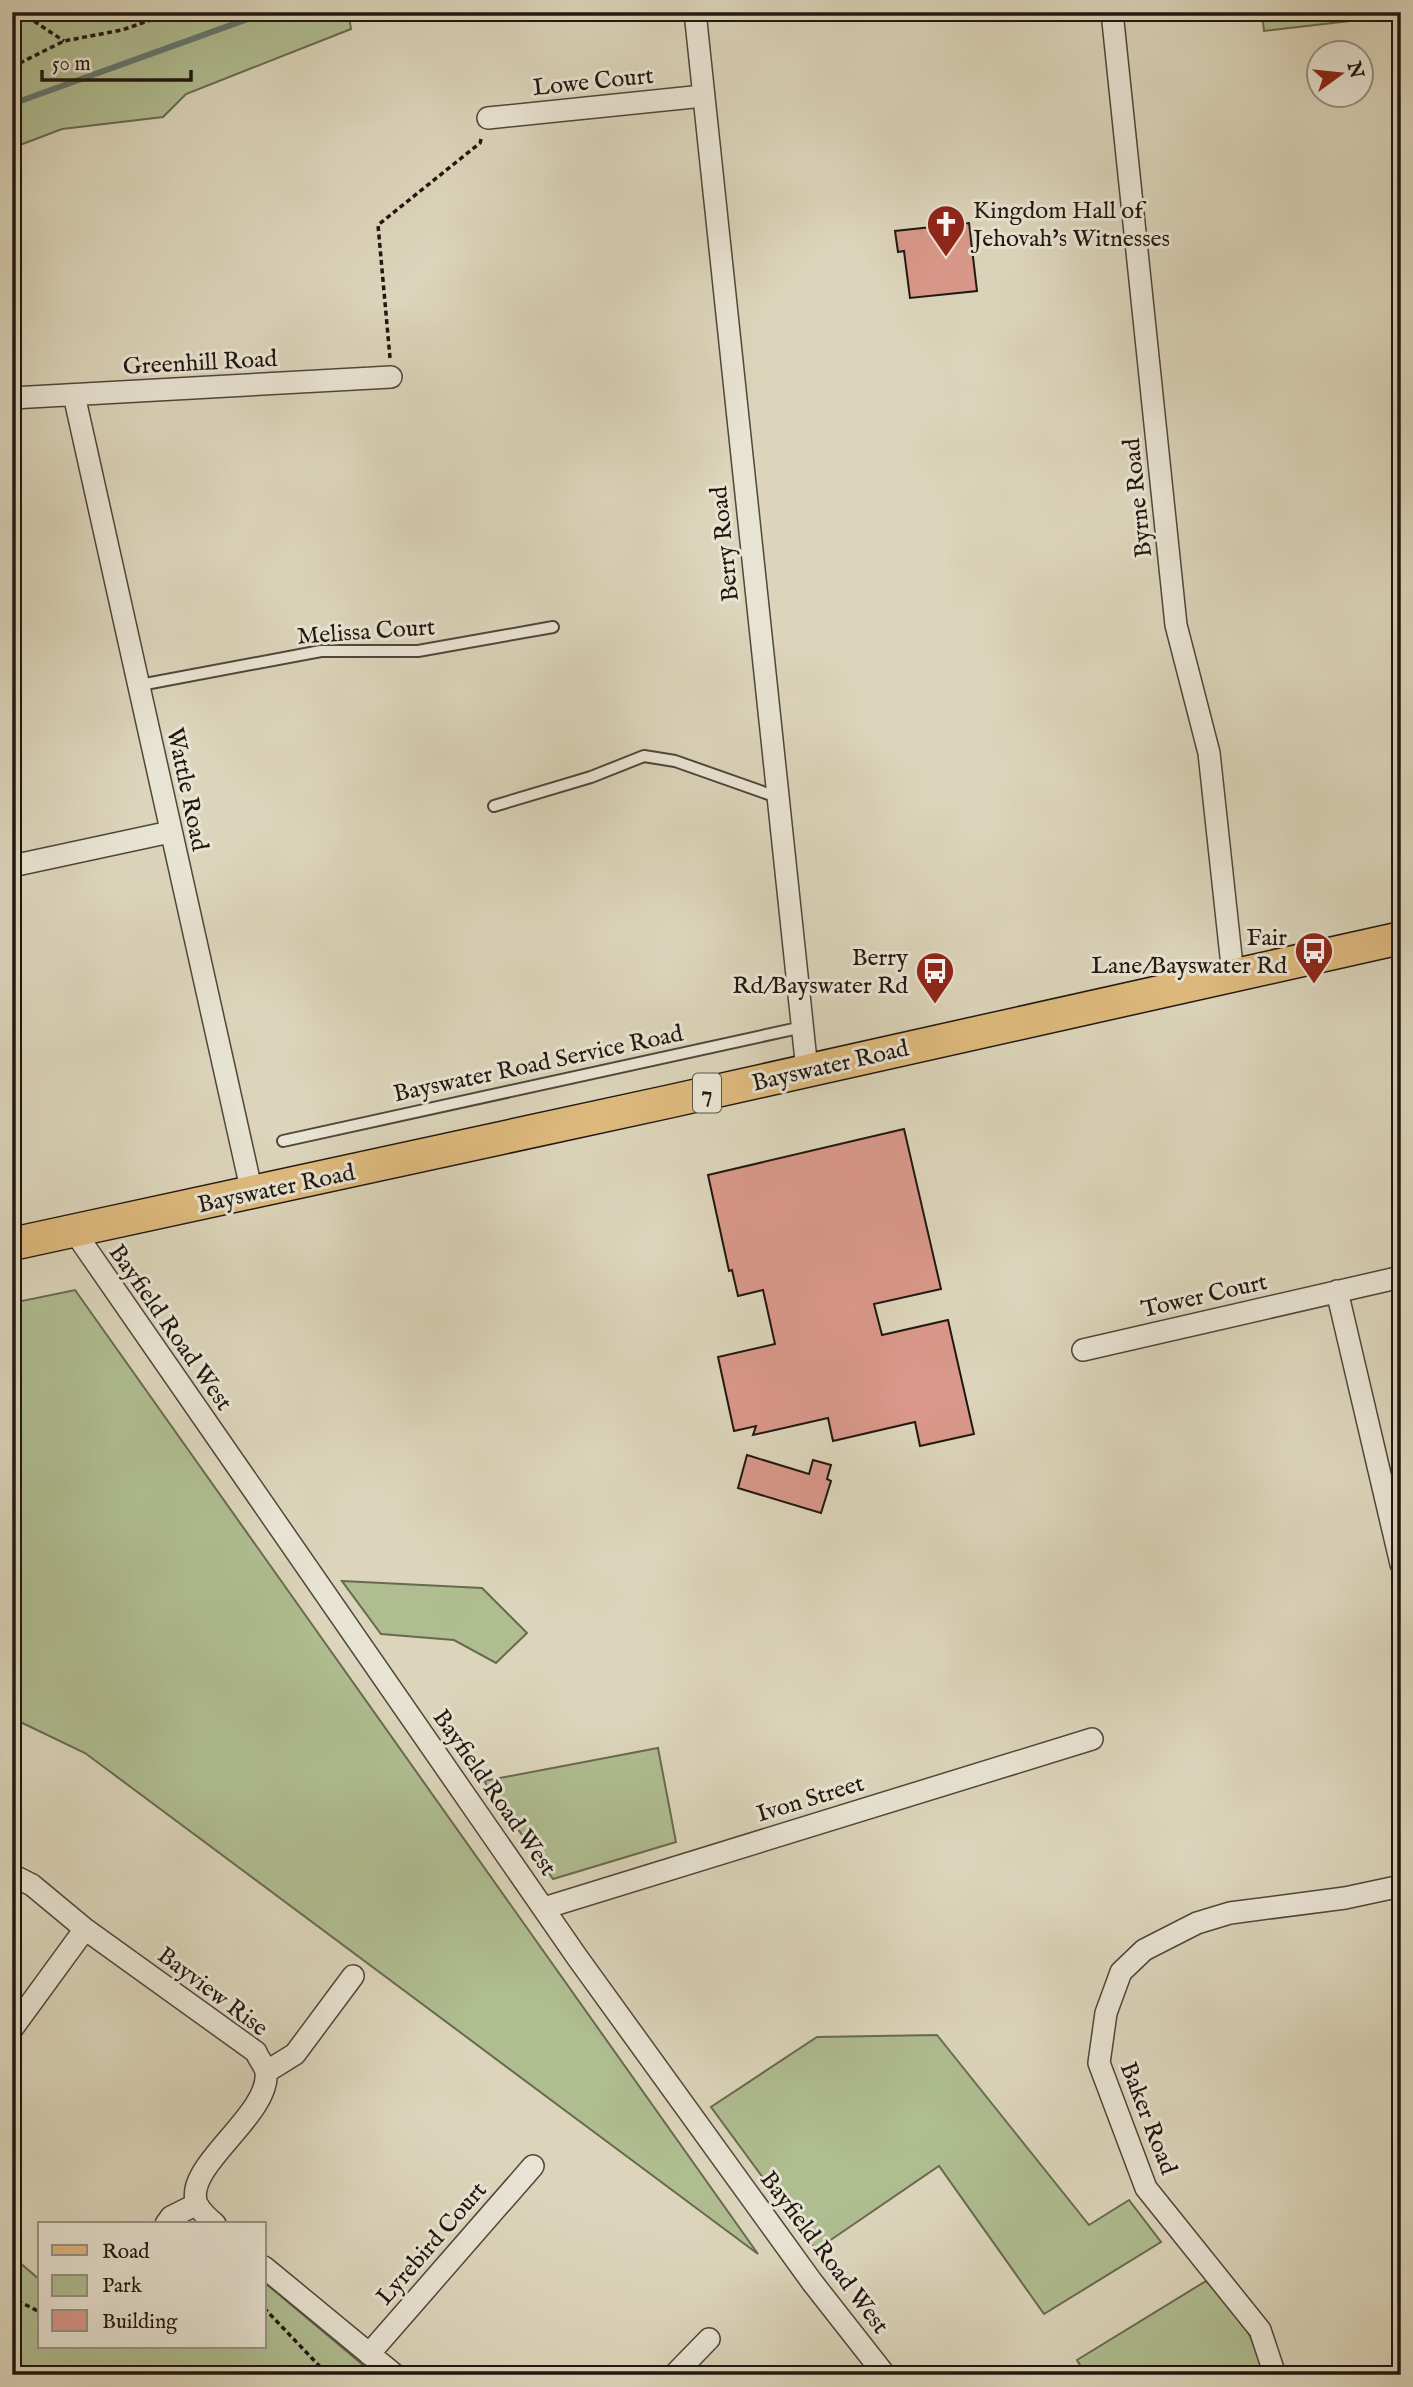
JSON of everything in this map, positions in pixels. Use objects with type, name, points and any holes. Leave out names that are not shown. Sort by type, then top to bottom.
[{"type":"main road","name":"Bayswater Road","points":[[12,1244],[1401,938]]},
{"type":"street","name":"Berry Road","points":[[695,12],[807,1070]]},
{"type":"street","name":"Byrne Road","points":[[1112,12],[1176,625],[1209,753],[1233,975]]},
{"type":"street","name":"Lowe Court","points":[[488,118],[703,96]]},
{"type":"street","name":"Greenhill Road","points":[[12,398],[391,377]]},
{"type":"street","name":"Wattle Road","points":[[74,395],[252,1193]]},
{"type":"street","points":[[12,866],[170,832]]},
{"type":"street","name":"Bayfield Road West","points":[[74,1231],[544,1908],[812,2282],[885,2375]]},
{"type":"street","name":"Tower Court","points":[[1083,1350],[1401,1277]]},
{"type":"street","points":[[1337,1291],[1401,1564]]},
{"type":"street","name":"Ivon Street","points":[[544,1908],[1092,1739]]},
{"type":"street","name":"Bayview Rise","points":[[12,1875],[32,1885],[85,1929],[256,2052],[266,2072],[260,2098],[203,2174],[196,2192],[197,2204]]},
{"type":"street","name":"Baker Road","points":[[1275,2375],[1260,2330],[1146,2188],[1099,2063],[1106,2013],[1121,1972],[1144,1950],[1197,1923],[1230,1913],[1345,1898],[1401,1886]]},
{"type":"street","points":[[12,2029],[85,1929]]},
{"type":"street","points":[[266,2072],[295,2054],[353,1976]]},
{"type":"street","name":"Lyrebird Court","points":[[369,2354],[533,2166]]},
{"type":"street","points":[[168,2222],[197,2204],[213,2222]]},
{"type":"street","points":[[266,2269],[395,2375]]},
{"type":"street","points":[[674,2375],[709,2339]]},
{"type":"lane","name":"Melissa Court","points":[[140,685],[321,651],[418,651],[553,627]]},
{"type":"lane","points":[[494,806],[591,777],[644,756],[675,761],[777,797]]},
{"type":"lane","name":"Bayswater Road Service Road","points":[[283,1141],[803,1027]]},
{"type":"path","points":[[20,12],[64,41]]},
{"type":"path","points":[[12,67],[64,41],[122,30],[174,12]]},
{"type":"path","points":[[391,377],[377,225],[480,143],[488,118]]},
{"type":"path","points":[[12,2294],[20,2302],[38,2311]]},
{"type":"path","points":[[266,2310],[328,2375]]},
{"type":"green space","points":[[12,12],[361,12],[349,17],[351,29],[186,94],[163,117],[62,129],[12,148]]},
{"type":"green space","points":[[1262,12],[1401,12],[1401,15],[1264,31]]},
{"type":"green space","points":[[75,1290],[758,2254],[85,1753],[12,1718],[12,1303]]},
{"type":"green space","points":[[342,1581],[482,1588],[527,1633],[496,1663],[454,1640],[381,1634]]},
{"type":"green space","points":[[658,1748],[676,1842],[553,1879],[484,1781]]},
{"type":"green space","points":[[937,2035],[1089,2225],[1129,2200],[1161,2242],[1044,2314],[939,2166],[816,2250],[711,2107],[817,2037]]},
{"type":"green space","points":[[12,2256],[38,2278],[38,2348],[266,2348],[266,2284],[375,2375],[12,2375]]},
{"type":"green space","points":[[1206,2281],[1243,2323],[1266,2375],[1086,2375],[1077,2360]]},
{"type":"building","name":"Kingdom Hall of Jehovah's Witnesses","points":[[969,223],[977,291],[910,298],[904,251],[898,252],[895,231]]},
{"type":"building","points":[[904,1129],[941,1289],[874,1304],[882,1335],[948,1320],[974,1434],[920,1446],[915,1422],[833,1441],[828,1418],[753,1435],[756,1426],[734,1431],[718,1357],[775,1344],[763,1290],[738,1296],[732,1270],[729,1271],[708,1175]]},
{"type":"building","points":[[747,1455],[809,1474],[813,1460],[831,1465],[827,1479],[831,1481],[821,1513],[738,1488]]},
{"type":"waterway","points":[[12,104],[267,12]]},
{"type":"place","name":"Kingdom Hall of Jehovah's Witnesses","points":[[946,258]]},
{"type":"place","name":"Fair Lane/Bayswater Rd","points":[[1314,985]]},
{"type":"place","name":"Berry Rd/Bayswater Rd","points":[[935,1005]]}]
